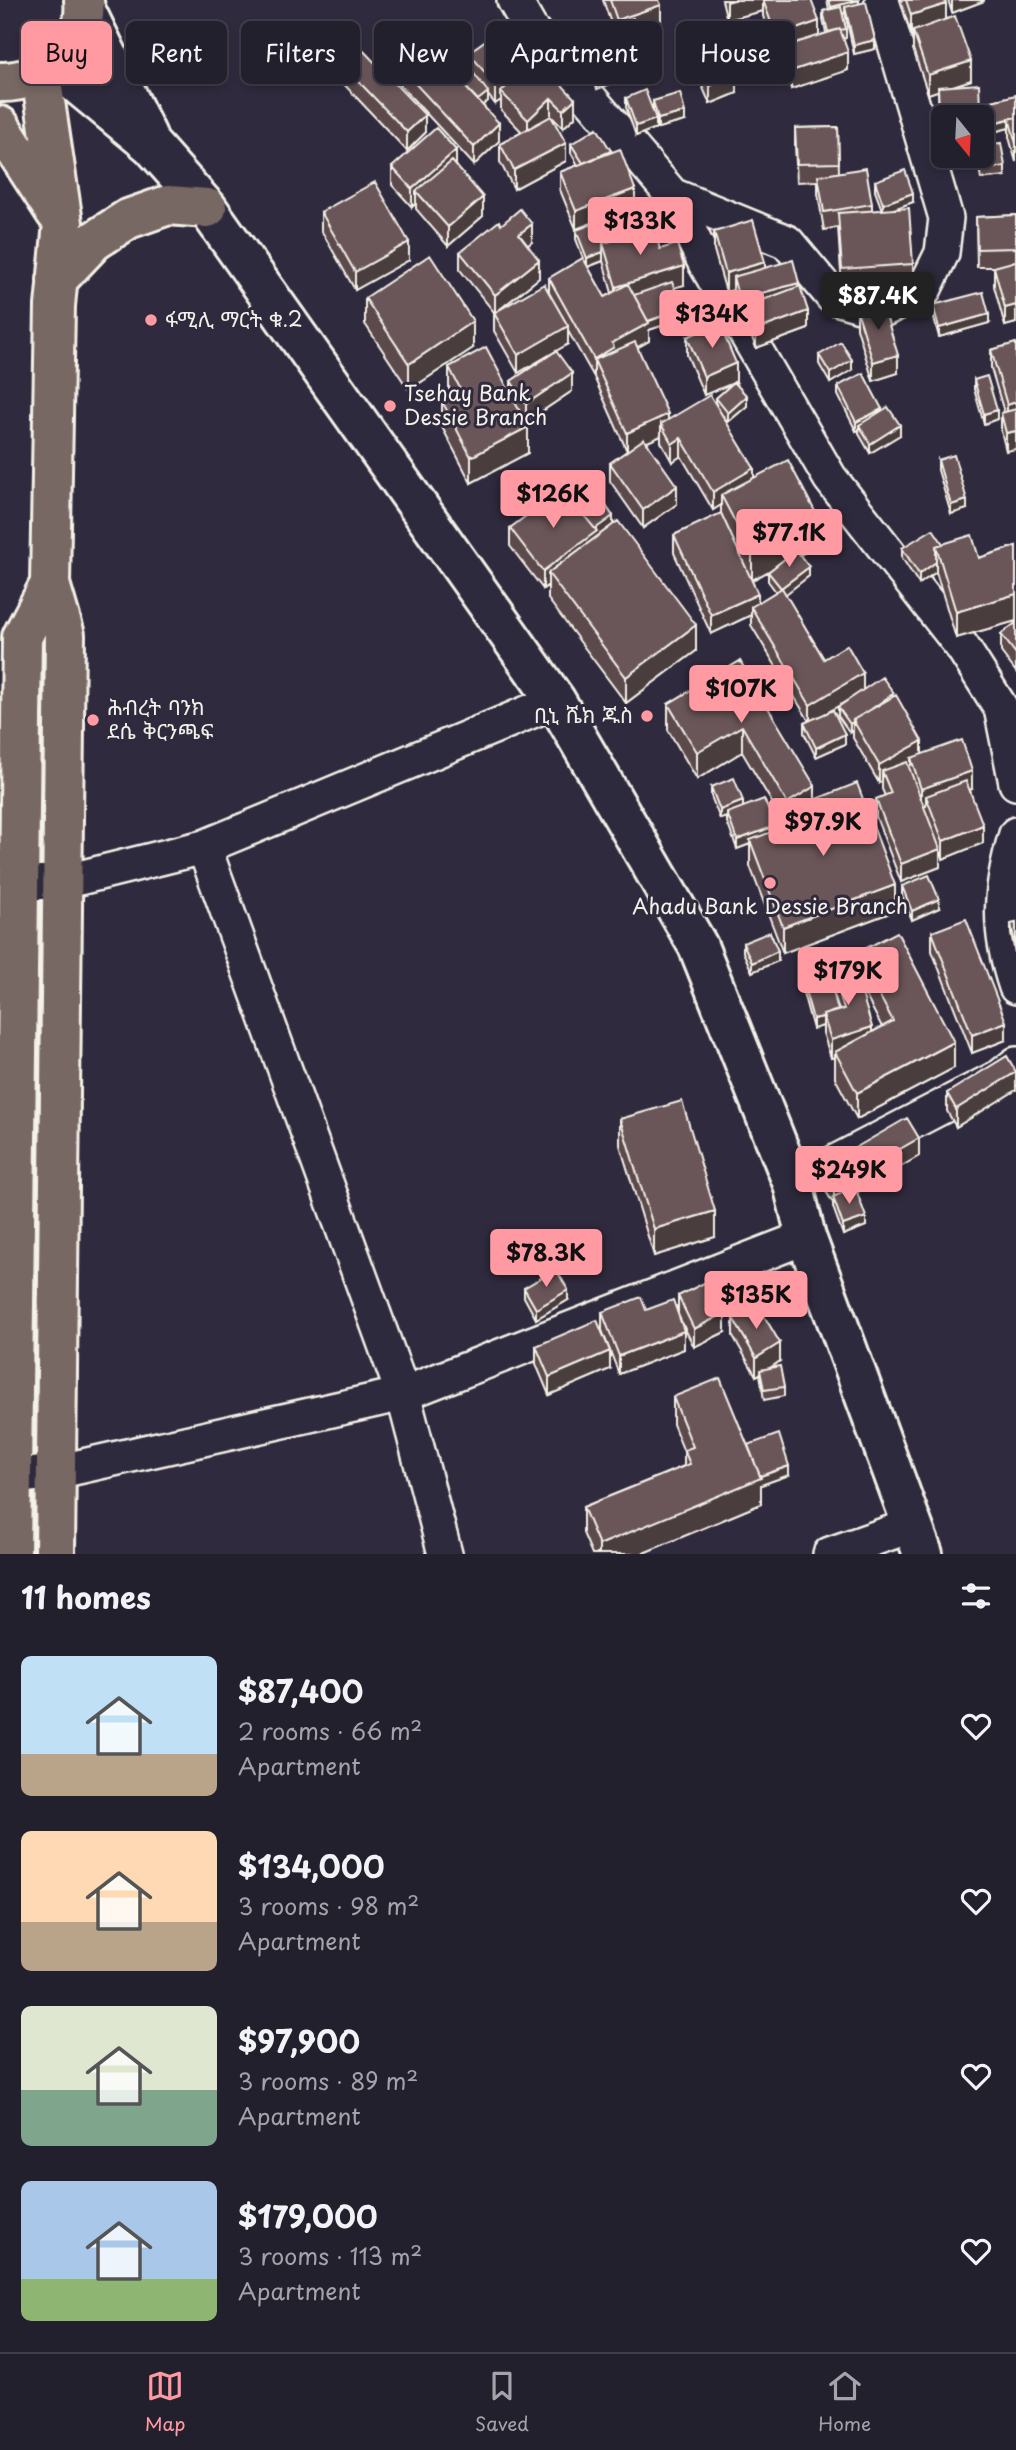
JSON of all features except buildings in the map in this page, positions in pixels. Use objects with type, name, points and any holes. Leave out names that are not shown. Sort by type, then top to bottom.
[{"type":"highway","points":[[0,82],[21,81]]},
{"type":"highway","points":[[49,84],[63,223],[57,280],[50,584],[65,635],[55,1554]]},
{"type":"highway","points":[[0,126],[63,223]]},
{"type":"highway","points":[[57,280],[94,241],[128,219],[168,205],[207,208]]},
{"type":"highway","points":[[11,1554],[22,637],[50,584]]},
{"type":"highway","points":[[19,754],[64,756]]},
{"type":"street","points":[[514,0],[530,28],[672,195],[705,263],[830,478],[963,649],[1001,709],[1016,783]]},
{"type":"street","points":[[672,195],[787,242],[833,297],[880,311],[924,290],[942,253],[946,218],[882,0]]},
{"type":"street","points":[[84,4],[151,145]]},
{"type":"street","points":[[67,84],[151,145],[207,208],[556,701],[698,946],[793,1184],[806,1237],[916,1540],[830,1554]]},
{"type":"street","points":[[18,883],[63,882],[204,848],[556,701]]},
{"type":"street","points":[[1016,834],[1006,868],[1002,923],[1006,957],[1016,987]]},
{"type":"street","points":[[204,848],[403,1395],[445,1554]]},
{"type":"street","points":[[793,1184],[1001,1076],[1016,1064]]},
{"type":"street","points":[[12,1478],[56,1472],[403,1395],[806,1237]]},
{"type":"place","name":"ፋሚሊ ማርት ቁ.2","points":[[151,320]]},
{"type":"place","name":"Tsehay Bank Dessie Branch","points":[[390,406]]},
{"type":"place","name":"ቢኒ ሼክ ጁስ","points":[[647,716]]},
{"type":"place","name":"ሕብረት ባንክ ደሴ ቅርንጫፍ","points":[[93,720]]},
{"type":"place","name":"Ahadu Bank Dessie Branch","points":[[770,883]]}]
